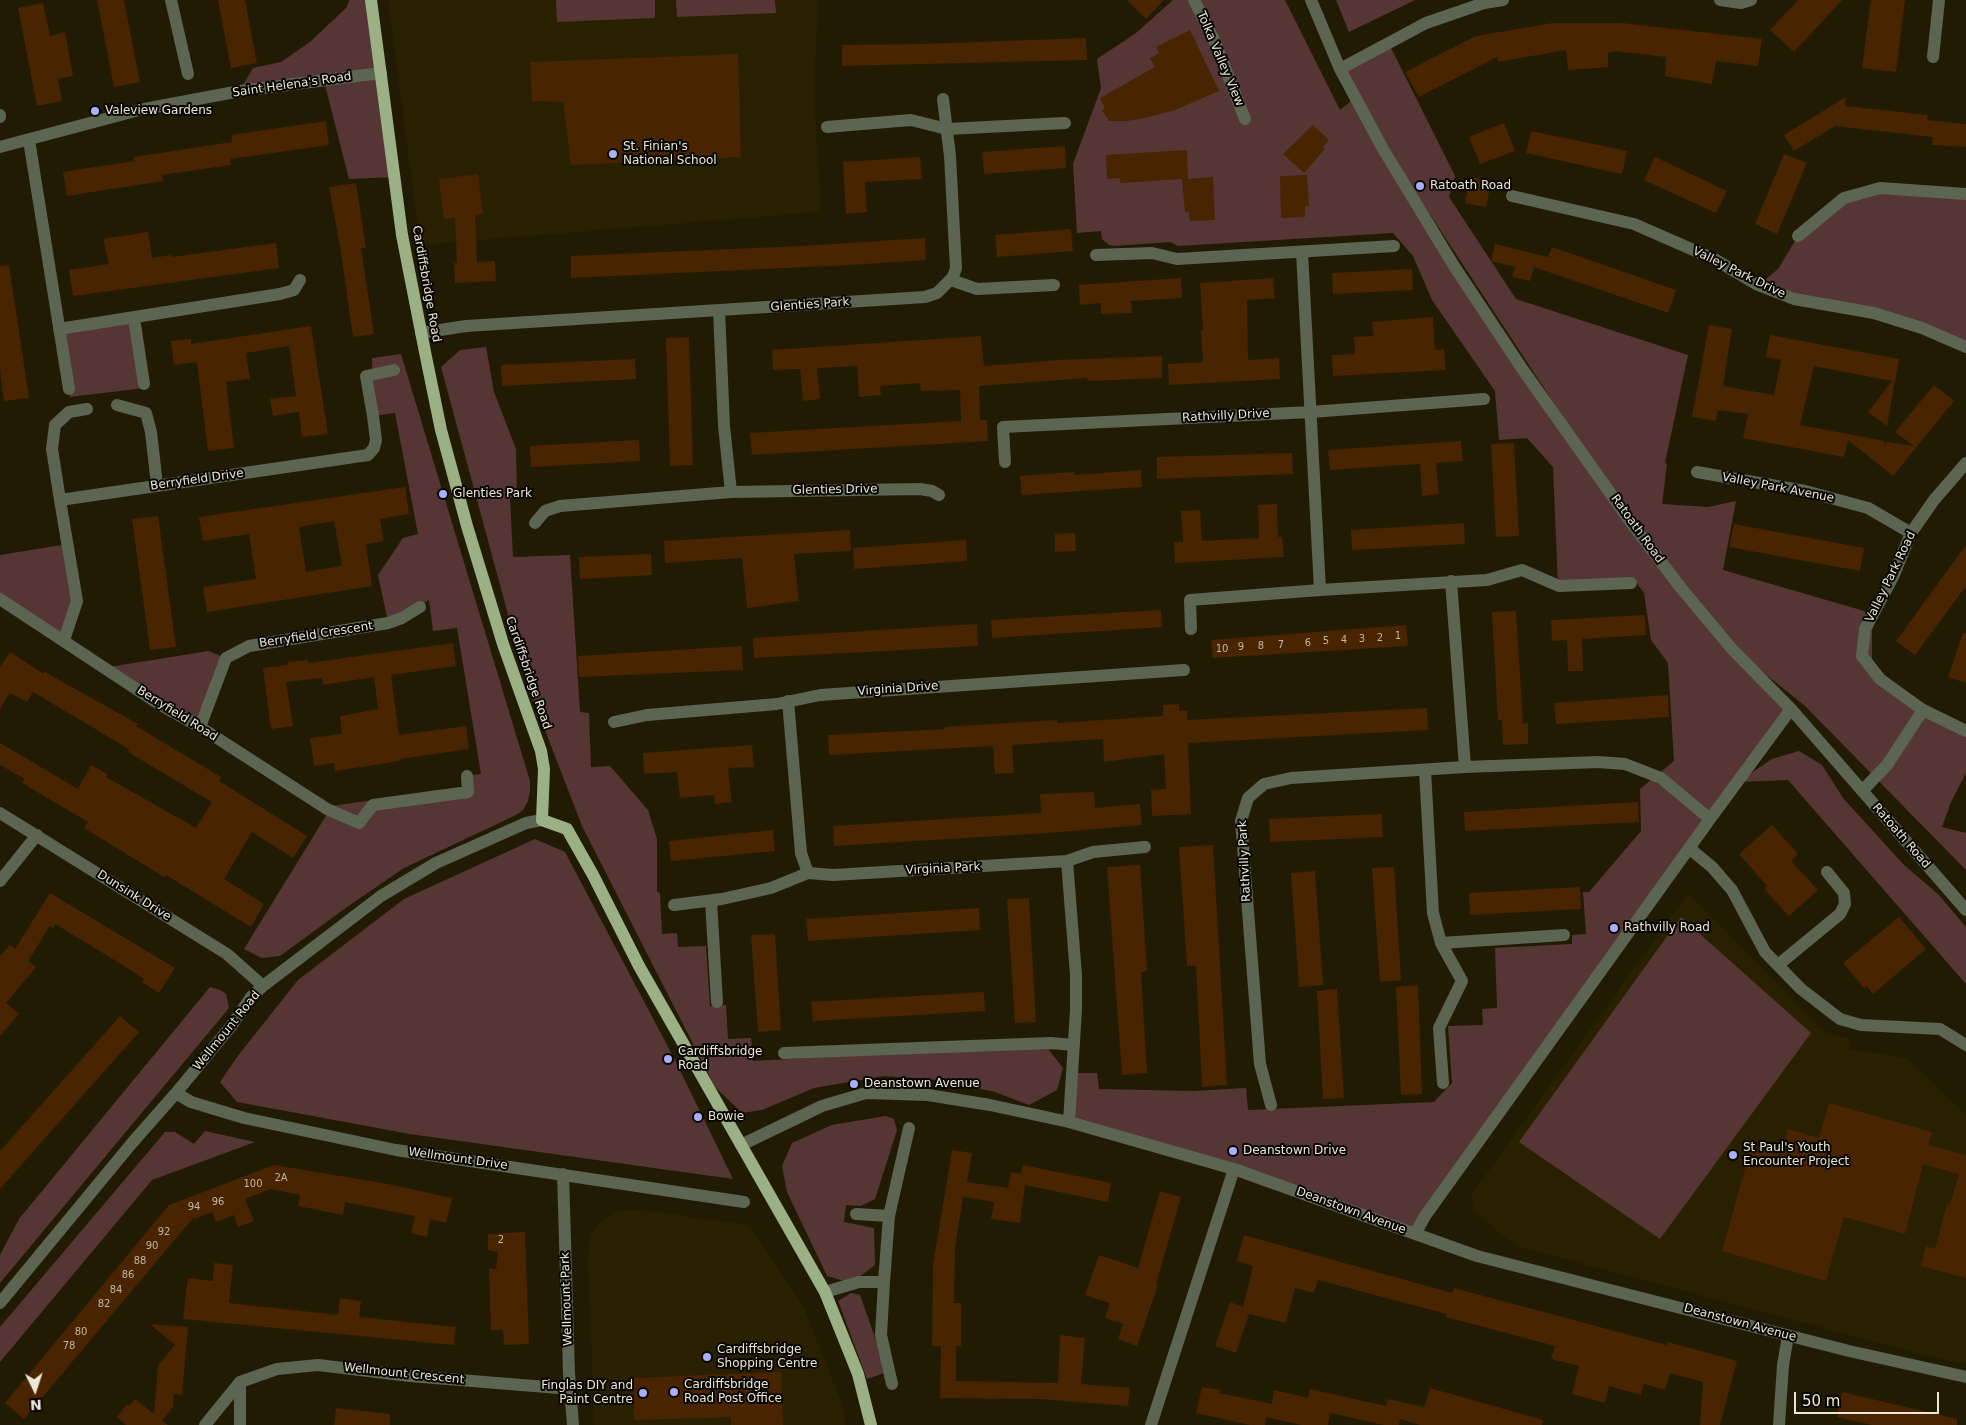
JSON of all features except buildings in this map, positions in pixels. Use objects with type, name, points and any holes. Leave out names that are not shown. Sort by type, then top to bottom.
[{"type":"main road","name":"Cardiffsbridge Road","points":[[371,0],[402,235],[441,430],[466,526],[503,644],[541,751],[544,769],[542,820]]},
{"type":"main road","points":[[542,820],[567,829],[593,874],[639,966],[826,1292],[858,1374],[871,1425]]},
{"type":"street","points":[[171,0],[188,74]]},
{"type":"street","name":"Tolka Valley View","points":[[1194,0],[1214,40],[1245,118]]},
{"type":"street","name":"Ratoath Road","points":[[1311,0],[1340,69],[1383,149],[1454,266],[1587,460],[1681,588],[1732,649],[1791,709],[1966,910]]},
{"type":"street","points":[[1340,69],[1463,5],[1503,0]]},
{"type":"street","points":[[1720,0],[1741,3],[1751,0]]},
{"type":"street","points":[[1933,57],[1939,0]]},
{"type":"street","name":"Saint Helena's Road","points":[[0,147],[139,110],[240,91],[381,73]]},
{"type":"street","points":[[943,99],[950,156],[956,268],[951,280],[977,289],[1054,285]]},
{"type":"street","points":[[828,127],[912,120],[947,129],[1065,123]]},
{"type":"street","points":[[29,140],[68,389]]},
{"type":"street","points":[[1798,236],[1844,198],[1880,188],[1966,194]]},
{"type":"street","name":"Valley Park Drive","points":[[1512,196],[1634,224],[1714,259],[1758,285],[1794,299],[1874,313],[1922,328],[1966,348]]},
{"type":"street","points":[[1096,255],[1152,253],[1177,259],[1394,246]]},
{"type":"street","points":[[1302,252],[1320,590]]},
{"type":"street","points":[[59,329],[280,294],[294,290],[300,280]]},
{"type":"street","name":"Glenties Park","points":[[421,333],[466,326],[925,297],[937,293],[951,280]]},
{"type":"street","points":[[719,310],[724,426],[731,492]]},
{"type":"street","points":[[134,318],[144,384]]},
{"type":"street","name":"Berryfield Drive","points":[[60,500],[368,455],[374,448],[376,440],[374,416],[366,376],[394,370]]},
{"type":"street","name":"Rathvilly Drive","points":[[1005,462],[1003,427],[1311,412],[1484,399]]},
{"type":"street","points":[[117,405],[146,413],[152,432],[157,485]]},
{"type":"street","points":[[64,640],[77,601],[52,449],[55,425],[69,412],[87,409]]},
{"type":"street","name":"Valley Park Road","points":[[1963,470],[1934,500],[1911,533],[1893,577],[1865,629],[1862,656],[1880,679],[1923,710],[1966,731]]},
{"type":"street","name":"Valley Park Avenue","points":[[1697,472],[1805,491],[1868,508],[1911,533]]},
{"type":"street","name":"Glenties Drive","points":[[535,523],[545,511],[560,506],[731,492],[920,489],[932,491],[939,495]]},
{"type":"street","points":[[1192,629],[1190,600],[1487,580],[1522,570],[1559,586],[1631,583]]},
{"type":"street","points":[[1451,581],[1465,767]]},
{"type":"street","name":"Berryfield Road","points":[[1,601],[64,640],[159,704],[200,727],[327,809],[359,823],[373,805],[468,792],[467,776]]},
{"type":"street","name":"Berryfield Crescent","points":[[200,727],[226,658],[249,646],[388,623],[402,618],[420,607]]},
{"type":"street","name":"Virginia Drive","points":[[614,722],[647,715],[777,704],[820,695],[1184,670]]},
{"type":"street","points":[[674,905],[711,901],[771,888],[808,872],[801,853],[788,701]]},
{"type":"street","points":[[1415,1234],[1419,1223],[1710,818],[1791,709]]},
{"type":"street","points":[[1862,791],[1887,765],[1923,710]]},
{"type":"street","name":"Rathvilly Park","points":[[1271,1105],[1260,1064],[1241,821],[1248,798],[1264,784],[1291,778],[1465,767],[1598,762],[1625,764],[1661,778],[1710,818]]},
{"type":"street","points":[[1425,770],[1433,913],[1441,943],[1462,981],[1439,1028],[1443,1083]]},
{"type":"street","name":"Dunsink Drive","points":[[0,813],[227,954],[263,986]]},
{"type":"street","name":"Wellmount Road","points":[[0,1303],[132,1142],[176,1093],[232,1025],[251,997],[263,986],[381,896],[436,863],[526,823],[542,820]]},
{"type":"street","points":[[0,881],[37,835]]},
{"type":"street","points":[[1068,1122],[1076,1010],[1076,975],[1067,861],[1093,852],[1145,847]]},
{"type":"street","points":[[1689,848],[1712,867],[1732,890],[1765,952],[1801,989],[1840,1019],[1861,1026],[1940,1029],[1966,1044]]},
{"type":"street","name":"Virginia Park","points":[[808,872],[833,875],[1067,861]]},
{"type":"street","points":[[1778,966],[1840,914],[1845,904],[1844,893],[1827,872]]},
{"type":"street","points":[[711,901],[717,1002]]},
{"type":"street","points":[[1441,943],[1564,935]]},
{"type":"street","points":[[784,1054],[1051,1043],[1074,1044]]},
{"type":"street","name":"Wellmount Drive","points":[[176,1093],[191,1102],[244,1118],[396,1150],[744,1202]]},
{"type":"street","name":"Deanstown Avenue","points":[[741,1145],[822,1106],[866,1093],[934,1096],[990,1105],[1068,1122],[1234,1169],[1477,1256],[1788,1336],[1966,1377]]},
{"type":"street","points":[[892,1384],[881,1335],[888,1216],[909,1128]]},
{"type":"street","points":[[1152,1425],[1234,1169]]},
{"type":"street","name":"Wellmount Park","points":[[563,1174],[573,1425]]},
{"type":"street","points":[[856,1214],[888,1216]]},
{"type":"street","points":[[826,1292],[859,1282],[884,1282]]},
{"type":"street","points":[[1779,1425],[1783,1365],[1788,1336]]},
{"type":"street","name":"Wellmount Crescent","points":[[240,1382],[277,1369],[318,1365],[410,1376],[571,1389]]},
{"type":"street","points":[[206,1425],[240,1382]]},
{"type":"street","points":[[240,1382],[240,1425]]},
{"type":"shaded area","points":[[349,0],[370,0],[379,72],[240,90],[253,68],[281,62],[310,42],[347,7]]},
{"type":"shaded area","name":"St. Finian's National School","points":[[388,0],[818,0],[814,95],[821,212],[420,245]]},
{"type":"shaded area","points":[[556,0],[655,0],[655,18],[557,22]]},
{"type":"shaded area","points":[[676,0],[775,0],[776,13],[677,17]]},
{"type":"shaded area","points":[[1173,0],[1285,0],[1340,110],[1357,96],[1403,179],[1628,521],[1787,713],[1414,1233],[1069,1122],[1074,1073],[1097,1073],[1099,1089],[1193,1091],[1246,1088],[1248,1110],[1434,1102],[1452,1083],[1448,1026],[1483,1025],[1482,1009],[1497,1008],[1495,948],[1572,944],[1572,935],[1586,934],[1583,892],[1589,892],[1641,831],[1640,789],[1674,761],[1668,663],[1651,640],[1644,593],[1636,582],[1558,586],[1553,467],[1527,438],[1499,440],[1495,391],[1432,300],[1413,256],[1393,233],[1178,246],[1170,242],[1114,246],[1109,245],[1102,239],[1101,231],[1077,233],[1073,164],[1101,88],[1097,59],[1136,33]]},
{"type":"shaded area","points":[[1336,0],[1415,0],[1349,32]]},
{"type":"shaded area","points":[[1389,44],[1455,176],[1449,197],[1516,299],[1688,355],[1665,463],[1667,464],[1662,504],[1708,507],[1736,501],[1723,570],[1878,615],[1872,630],[1872,662],[1880,679],[1966,731],[1966,773],[1951,802],[1942,827],[1966,833],[1966,870],[1805,706],[1733,648],[1594,464],[1406,178],[1343,68]]},
{"type":"shaded area","points":[[380,74],[395,177],[349,179],[324,81]]},
{"type":"shaded area","points":[[1880,189],[1966,197],[1966,347],[1759,285],[1778,269],[1798,236],[1844,198]]},
{"type":"shaded area","points":[[134,318],[144,388],[70,397],[61,330]]},
{"type":"shaded area","points":[[486,347],[494,392],[516,449],[517,498],[510,498],[513,557],[570,555],[580,712],[589,713],[591,767],[610,766],[648,810],[657,839],[657,892],[660,893],[662,934],[677,933],[678,947],[706,946],[710,1006],[726,1005],[728,1039],[751,1038],[753,1061],[1045,1045],[1063,1068],[1057,1090],[1029,1105],[995,1092],[940,1080],[884,1076],[814,1088],[762,1110],[742,1113],[715,1087],[582,826],[526,681],[441,367],[460,350]]},
{"type":"shaded area","points":[[401,354],[530,781],[528,801],[523,810],[516,815],[404,868],[280,956],[262,958],[244,949],[332,806],[469,786],[468,776],[481,774],[457,628],[433,631],[429,600],[401,617],[388,622],[378,575],[403,538],[418,534],[395,413],[373,416],[372,358]]},
{"type":"shaded area","points":[[68,544],[76,601],[64,639],[0,598],[0,555]]},
{"type":"shaded area","points":[[208,651],[226,658],[199,724],[109,667]]},
{"type":"shaded area","points":[[1799,751],[1822,765],[1843,798],[1904,865],[1938,894],[1966,927],[1966,984],[1788,780],[1738,782],[1772,759]]},
{"type":"shaded area","points":[[535,839],[565,852],[675,1060],[733,1179],[410,1134],[237,1102],[220,1082],[237,1057],[298,980],[404,899]]},
{"type":"shaded area","name":"St Paul's Youth Encounter Project","points":[[1688,893],[1825,1032],[1851,1039],[1849,1049],[1907,1058],[1966,1115],[1966,1361],[1962,1363],[1935,1358],[1516,1246],[1473,1210],[1472,1194]]},
{"type":"shaded area","points":[[1681,917],[1811,1033],[1660,1239],[1519,1142]]},
{"type":"shaded area","points":[[210,987],[226,994],[229,1008],[0,1283],[0,1255],[19,1219]]},
{"type":"shaded area","points":[[886,1116],[894,1119],[897,1130],[875,1199],[861,1206],[846,1205],[844,1222],[874,1228],[875,1265],[859,1277],[844,1281],[827,1276],[787,1192],[782,1166],[792,1143],[832,1125]]},
{"type":"shaded area","points":[[205,1131],[255,1142],[152,1180],[0,1362],[0,1327],[165,1132],[175,1132],[194,1144]]},
{"type":"shaded area","name":"Cardiffsbridge Shopping Centre","points":[[636,1209],[749,1225],[804,1308],[843,1407],[846,1425],[594,1425],[588,1256],[591,1234],[603,1219],[620,1210]]},
{"type":"shaded area","points":[[851,1293],[860,1295],[887,1372],[867,1379],[838,1301]]},
{"type":"place","name":"Valeview Gardens","points":[[95,111]]},
{"type":"place","name":"St. Finian's National School","points":[[613,154]]},
{"type":"place","name":"Ratoath Road","points":[[1420,186]]},
{"type":"place","name":"Glenties Park","points":[[443,494]]},
{"type":"place","name":"Rathvilly Road","points":[[1614,928]]},
{"type":"place","name":"Cardiffsbridge Road","points":[[668,1059]]},
{"type":"place","name":"Deanstown Avenue","points":[[854,1084]]},
{"type":"place","name":"Bowie","points":[[698,1117]]},
{"type":"place","name":"Deanstown Drive","points":[[1233,1151]]},
{"type":"place","name":"St Paul's Youth Encounter Project","points":[[1733,1155]]},
{"type":"place","name":"Cardiffsbridge Shopping Centre","points":[[707,1357]]},
{"type":"place","name":"Cardiffsbridge Road Post Office","points":[[674,1392]]},
{"type":"place","name":"Finglas DIY and Paint Centre","points":[[643,1393]]}]
